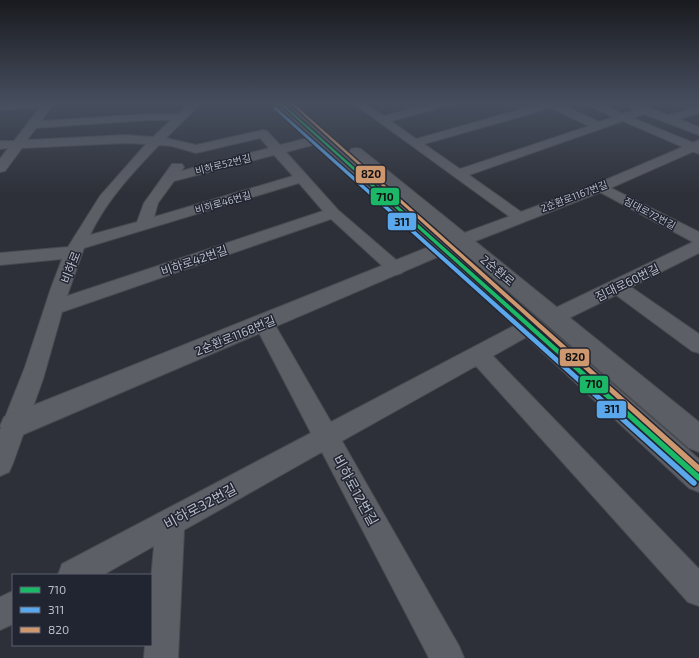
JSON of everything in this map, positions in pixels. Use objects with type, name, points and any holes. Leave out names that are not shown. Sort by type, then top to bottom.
[{"type":"main road","name":"2순환로","points":[[314,134],[454,244],[554,317],[699,439]]},
{"type":"main road","name":"2순환로","points":[[330,134],[454,244],[530,326],[699,478]]},
{"type":"street","points":[[0,168],[26,134]]},
{"type":"street","name":"비하로","points":[[0,463],[7,427],[30,385],[55,307],[77,248],[93,216],[114,186],[143,153],[164,134]]},
{"type":"street","points":[[144,225],[151,203],[168,178],[180,163],[196,149],[262,134],[333,213],[396,269]]},
{"type":"street","points":[[401,134],[519,217]]},
{"type":"street","points":[[416,144],[451,134]]},
{"type":"street","points":[[459,174],[577,134]]},
{"type":"street","points":[[663,134],[697,147]]},
{"type":"street","points":[[0,145],[126,138],[172,142],[196,149]]},
{"type":"street","name":"비하로52번길","points":[[168,178],[320,139]]},
{"type":"street","name":"2순환로1167번길","points":[[454,244],[519,217],[601,187],[697,147]]},
{"type":"street","name":"비하로46번길","points":[[0,259],[77,248],[144,225],[302,178]]},
{"type":"street","name":"짐대로72번길","points":[[601,187],[699,239]]},
{"type":"street","name":"비하로42번길","points":[[55,307],[333,213]]},
{"type":"street","name":"2순환로1168번길","points":[[7,427],[454,244]]},
{"type":"street","name":"짐대로60번길","points":[[554,317],[699,246]]},
{"type":"street","points":[[618,286],[699,345]]},
{"type":"street","name":"비하로12번길","points":[[264,323],[447,658]]},
{"type":"street","name":"비하로32번길","points":[[75,574],[327,438],[530,326]]},
{"type":"street","points":[[479,355],[699,591]]},
{"type":"street","points":[[161,658],[170,523]]},
{"type":"street","points":[[0,614],[12,608]]},
{"type":"transit line","name":"311","points":[[304,134],[694,483]]},
{"type":"transit line","name":"710","points":[[314,134],[699,478]]},
{"type":"transit line","name":"820","points":[[325,134],[699,469]]}]
